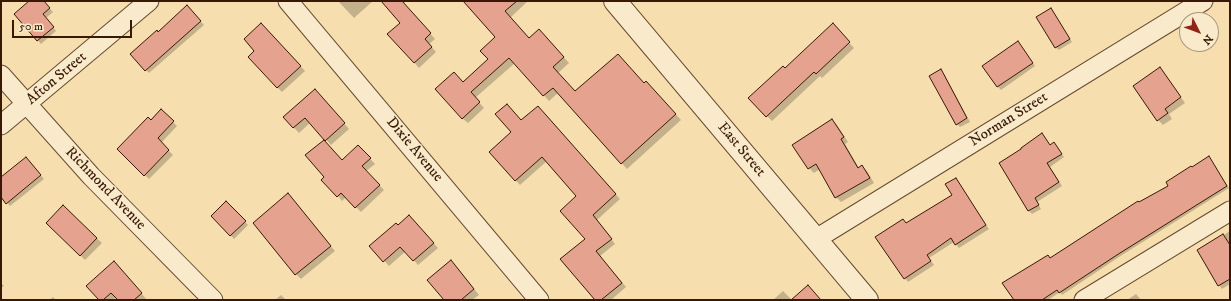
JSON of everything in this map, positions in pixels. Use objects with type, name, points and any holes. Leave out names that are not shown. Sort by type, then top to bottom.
[{"type":"street","name":"Afton Street","points":[[1,125],[149,1]]},
{"type":"street","name":"Dixie Avenue","points":[[288,1],[539,300]]},
{"type":"street","name":"East Street","points":[[615,1],[867,300]]},
{"type":"street","name":"Norman Street","points":[[816,239],[1203,1]]},
{"type":"street","name":"Richmond Avenue","points":[[1,75],[91,176],[213,300]]},
{"type":"street","points":[[1084,300],[1230,211]]},
{"type":"building","points":[[29,1],[44,1],[50,8],[43,14],[54,27],[37,41],[14,14]]},
{"type":"building","points":[[381,1],[402,1],[431,33],[425,39],[432,47],[414,63],[387,34],[400,23]]},
{"type":"building","points":[[463,1],[517,1],[505,11],[529,38],[539,29],[564,57],[553,67],[575,91],[618,54],[644,83],[646,81],[676,114],[621,164],[553,88],[543,96],[509,58],[471,92],[480,102],[462,119],[435,89],[454,72],[463,82],[488,59],[480,51],[495,37]]},
{"type":"building","points":[[187,5],[201,21],[145,71],[130,54],[157,30],[158,32]]},
{"type":"building","points":[[1051,8],[1070,39],[1055,48],[1036,17]]},
{"type":"building","points":[[261,23],[301,66],[277,88],[248,57],[254,51],[244,39]]},
{"type":"building","points":[[833,23],[850,42],[816,74],[814,72],[766,117],[748,98],[783,66],[785,68]]},
{"type":"building","points":[[1018,41],[1033,63],[997,87],[982,66]]},
{"type":"building","points":[[1160,67],[1181,97],[1165,109],[1168,113],[1157,121],[1133,86]]},
{"type":"building","points":[[941,69],[967,118],[956,125],[929,76]]},
{"type":"building","points":[[315,89],[345,123],[325,141],[305,118],[293,128],[283,117]]},
{"type":"building","points":[[507,104],[521,120],[538,106],[616,194],[593,215],[612,239],[596,251],[622,283],[601,300],[595,300],[560,259],[585,239],[560,211],[576,196],[542,157],[515,181],[489,152],[511,132],[495,114]]},
{"type":"building","points":[[161,109],[174,121],[158,138],[169,150],[144,176],[117,149],[148,117],[151,120]]},
{"type":"building","points":[[832,119],[844,137],[841,139],[858,168],[862,165],[870,178],[835,198],[816,164],[808,169],[792,145]]},
{"type":"building","points":[[1042,133],[1050,145],[1054,142],[1062,154],[1047,163],[1059,182],[1035,198],[1039,205],[1028,211],[999,163]]},
{"type":"building","points":[[324,140],[342,160],[358,145],[371,158],[362,166],[380,185],[355,208],[341,193],[337,197],[321,180],[324,177],[305,155]]},
{"type":"building","points":[[1209,156],[1227,186],[1059,293],[1057,290],[1042,300],[1014,300],[1002,283],[1048,255],[1050,258],[1138,201],[1139,202],[1168,186],[1166,182]]},
{"type":"building","points":[[26,157],[41,175],[6,204],[1,197],[1,177]]},
{"type":"building","points":[[956,178],[986,225],[955,245],[951,238],[927,255],[931,261],[904,279],[875,237],[903,219],[906,223],[952,195],[945,184]]},
{"type":"building","points":[[288,193],[331,246],[295,275],[253,223]]},
{"type":"building","points":[[226,201],[246,221],[230,236],[211,216]]},
{"type":"building","points":[[63,205],[97,238],[80,256],[46,223]]},
{"type":"building","points":[[409,215],[434,243],[413,261],[400,247],[383,262],[369,246],[396,223],[398,225]]},
{"type":"building","points":[[1223,234],[1230,245],[1230,279],[1218,286],[1197,250]]},
{"type":"building","points":[[451,260],[474,289],[461,300],[444,300],[427,280]]},
{"type":"building","points":[[114,261],[142,293],[134,300],[118,300],[111,293],[103,300],[99,300],[86,286]]},
{"type":"building","points":[[808,285],[821,300],[791,300]]}]
